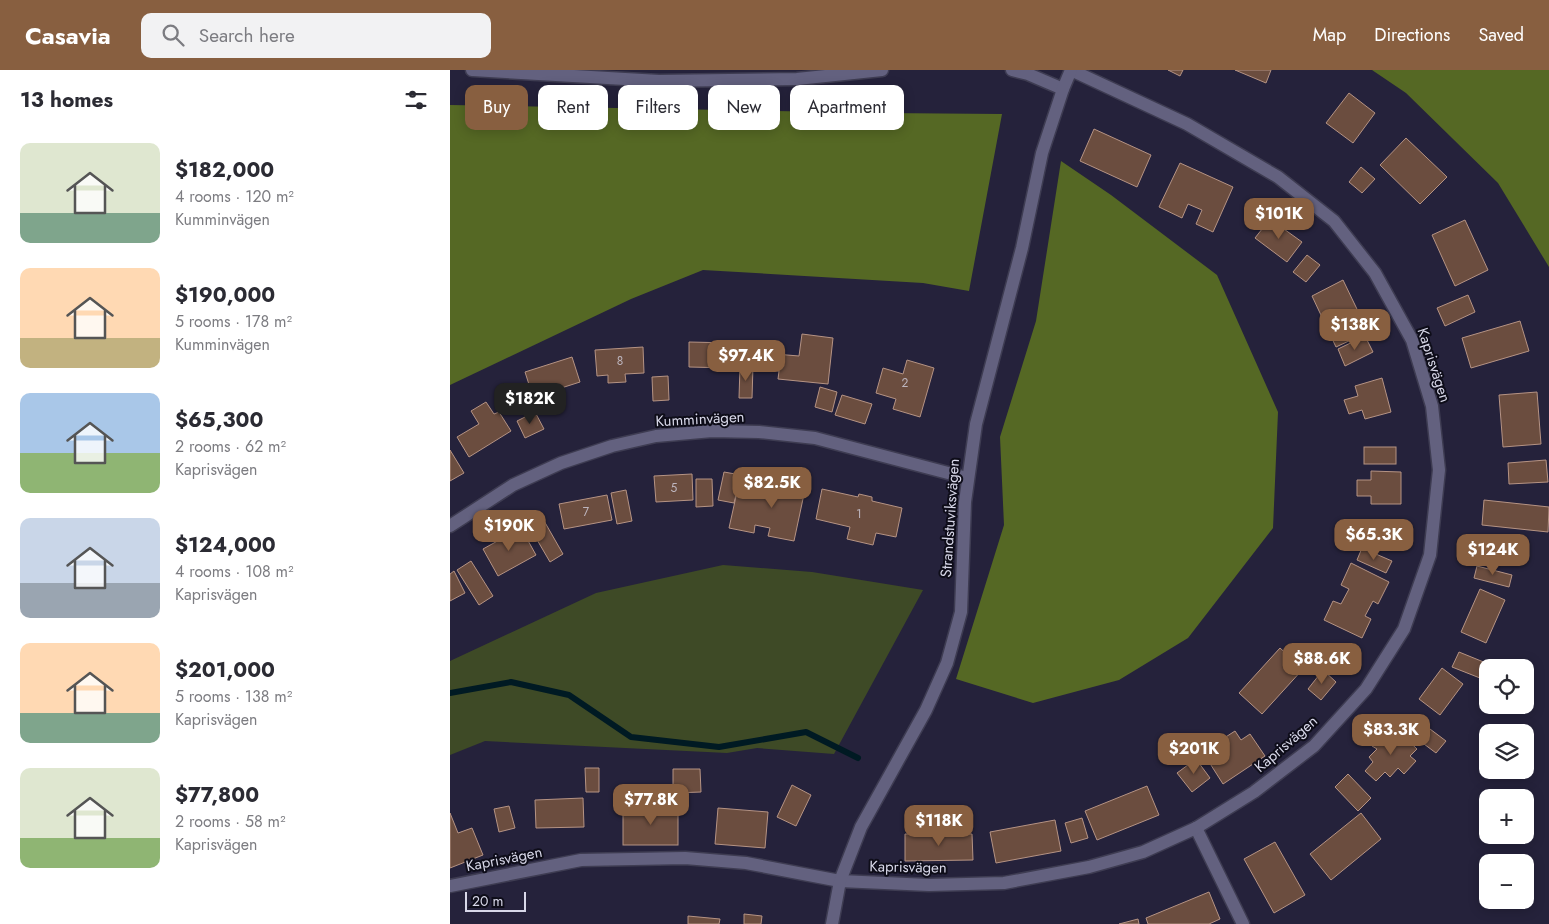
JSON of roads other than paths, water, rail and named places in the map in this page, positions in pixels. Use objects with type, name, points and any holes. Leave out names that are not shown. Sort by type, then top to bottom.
[{"type":"street","points":[[472,70],[659,82],[797,79],[882,70]]},
{"type":"street","points":[[1012,70],[1028,74],[1063,90]]},
{"type":"street","name":"Strandstuviksvägen","points":[[832,924],[840,881],[861,827],[926,710],[947,663],[961,612],[965,502],[976,424],[1022,248],[1042,153],[1071,70]]},
{"type":"street","name":"Kaprisvägen","points":[[450,886],[581,860],[685,858],[746,863],[840,881],[929,885],[1004,883],[1089,867],[1143,852],[1196,828],[1254,792],[1314,746],[1366,689],[1404,629],[1430,555],[1439,470],[1432,406],[1412,340],[1375,273],[1334,221],[1278,177],[1187,124],[1071,70]]},
{"type":"street","name":"Kumminvägen","points":[[450,526],[513,485],[561,463],[612,446],[648,438],[712,431],[760,432],[815,438],[967,478]]},
{"type":"street","points":[[1196,828],[1243,924]]},
{"type":"waterway","points":[[450,693],[511,682],[569,695],[631,737],[719,747],[806,732],[858,758]]}]
